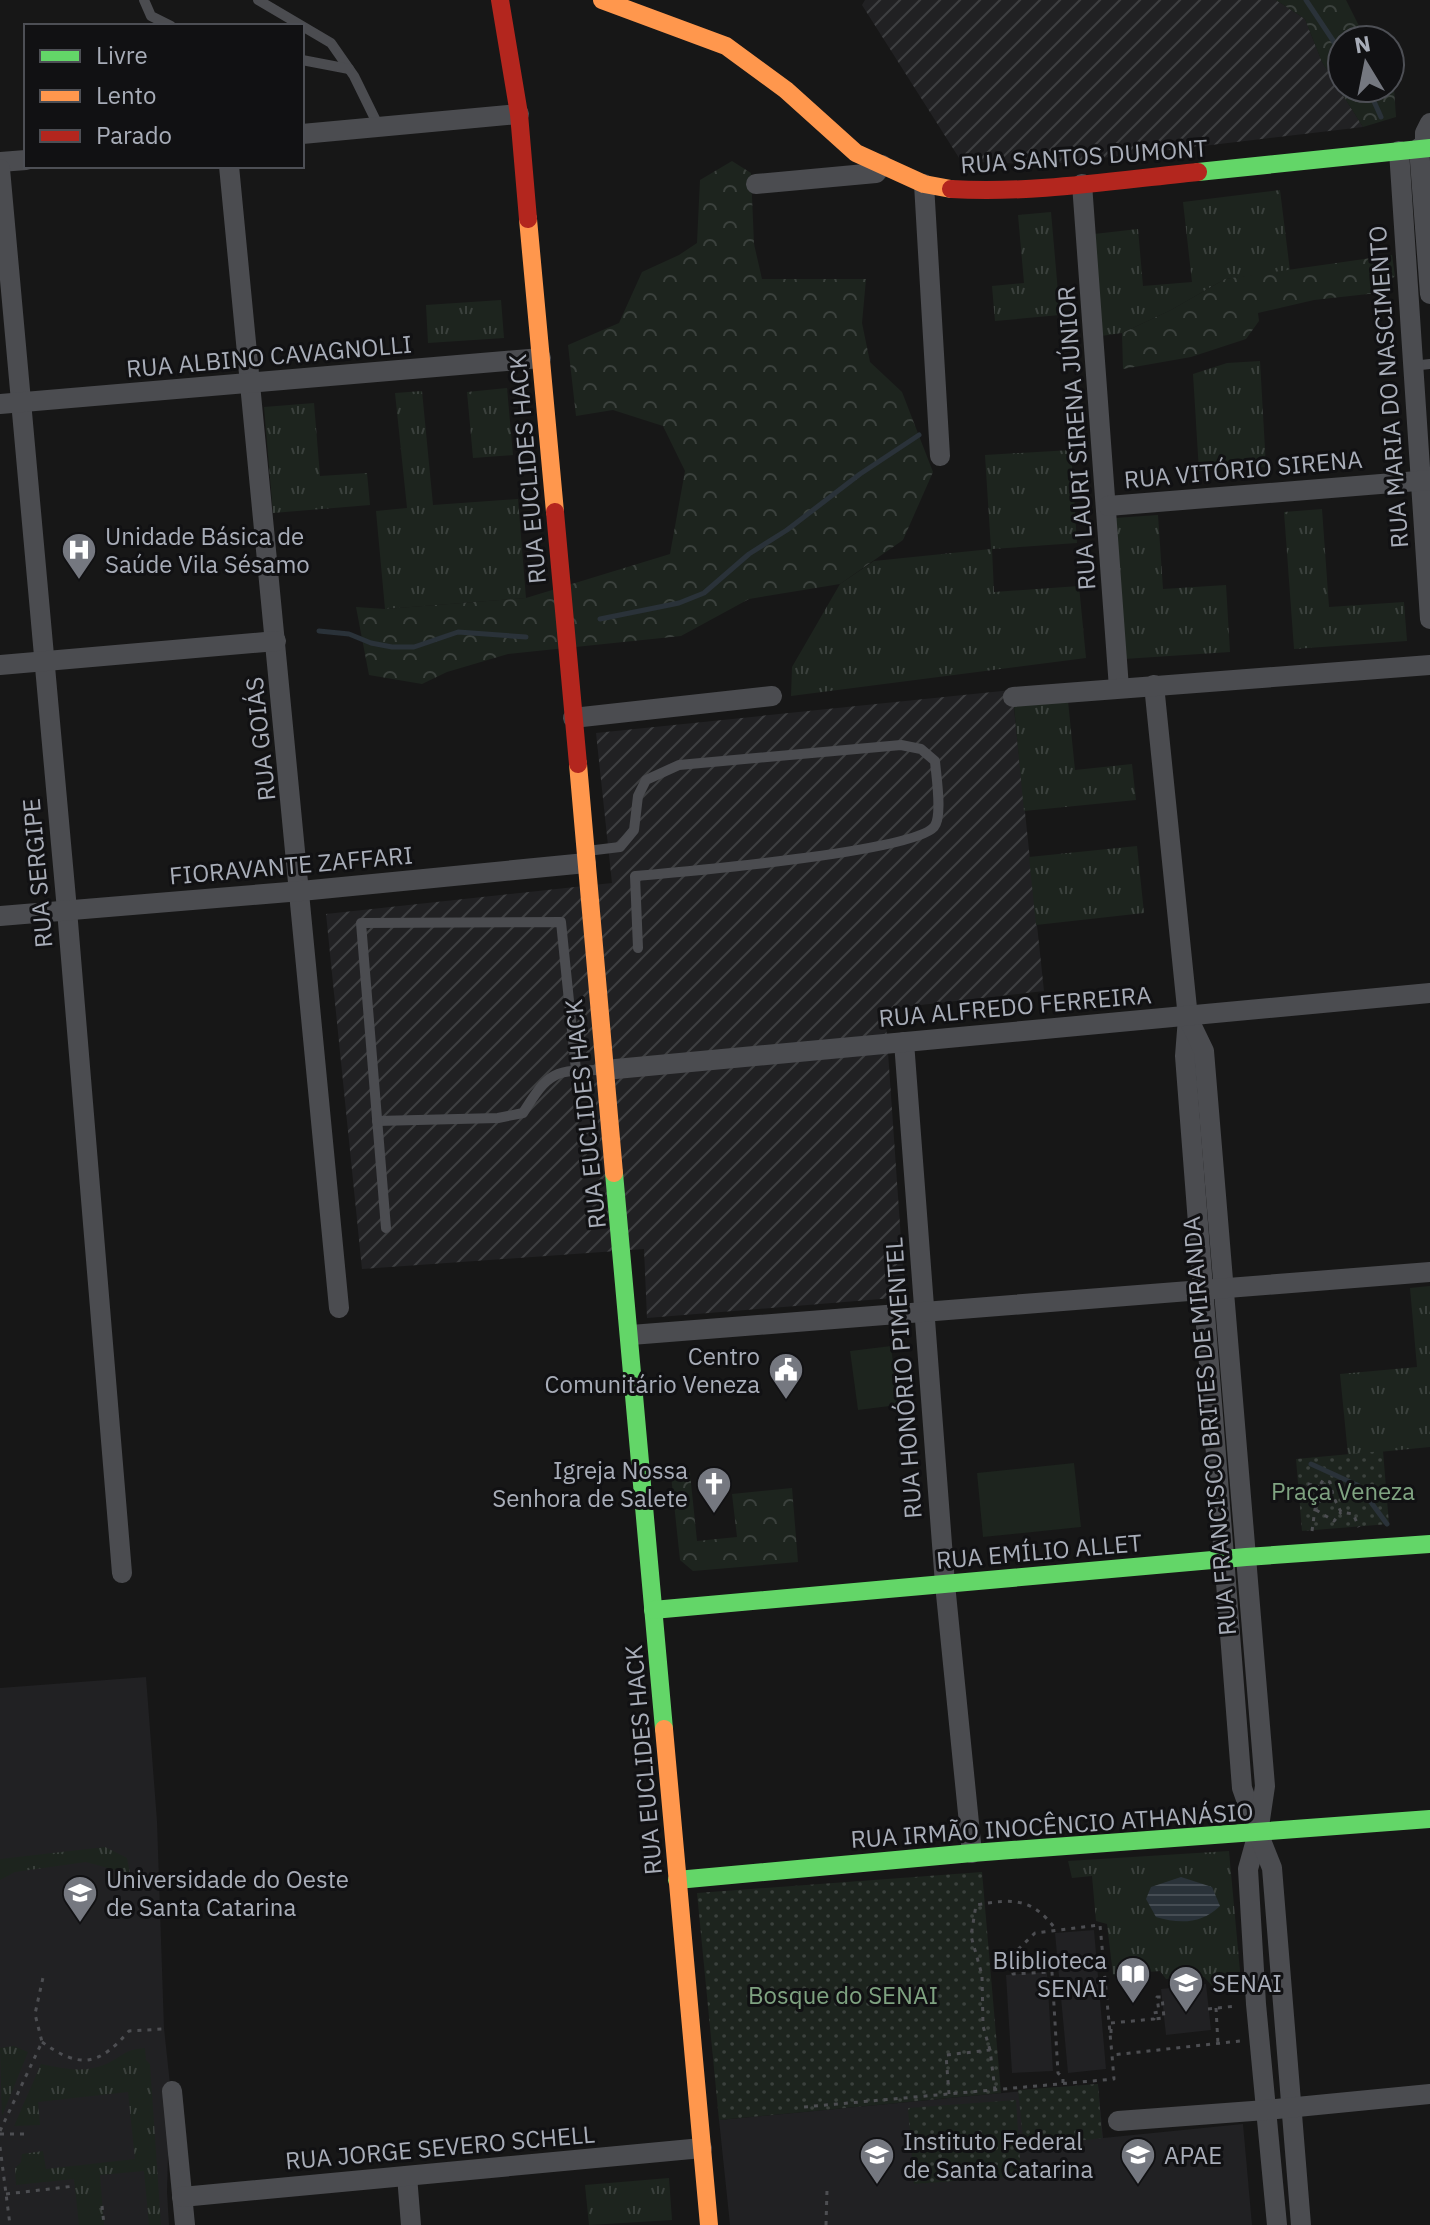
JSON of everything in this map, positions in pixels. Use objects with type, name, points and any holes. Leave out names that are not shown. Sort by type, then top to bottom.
[{"type":"main road","name":"RUA EUCLIDES HACK","points":[[500,0],[519,114],[709,2225]]},
{"type":"main road","name":"RUA SANTOS DUMONT","points":[[602,0],[726,46],[786,90],[856,153],[924,184],[953,189],[1082,184],[1418,149]]},
{"type":"main road","name":"RUA EMÍLIO ALLET","points":[[653,1610],[1236,1558],[1430,1544]]},
{"type":"main road","name":"RUA IRMÃO INOCÊNCIO ATHANÁSIO","points":[[677,1880],[972,1853],[1430,1819]]},
{"type":"street","points":[[304,134],[519,114]]},
{"type":"street","points":[[1418,149],[1430,123]]},
{"type":"street","name":"RUA MARIA DO NASCIMENTO","points":[[1418,149],[1407,275],[1421,365],[1430,619]]},
{"type":"street","name":"RUA MARIA DO NASCIMENTO","points":[[1418,149],[1429,284]]},
{"type":"street","points":[[0,162],[24,160]]},
{"type":"street","points":[[756,184],[876,173],[882,165]]},
{"type":"street","name":"RUA GOIÁS","points":[[229,168],[339,1308]]},
{"type":"street","name":"RUA SERGIPE","points":[[0,169],[67,910],[122,1573]]},
{"type":"street","points":[[924,184],[940,456]]},
{"type":"street","name":"RUA LAURI SIRENA JÚNIOR","points":[[1082,184],[1119,688]]},
{"type":"street","name":"RUA ALBINO CAVAGNOLLI","points":[[0,404],[541,358]]},
{"type":"street","name":"RUA VITÓRIO SIRENA","points":[[1108,506],[1425,481]]},
{"type":"street","points":[[0,665],[276,641]]},
{"type":"street","points":[[1013,697],[1430,665]]},
{"type":"street","name":"RUA FRANCISCO BRITES DE MIRANDA","points":[[1154,685],[1188,1018],[1185,1056],[1199,1114],[1214,1290],[1232,1392],[1227,1453],[1236,1558],[1255,1671],[1265,1786],[1258,1833],[1248,1869],[1256,2004],[1276,2216]]},
{"type":"street","points":[[573,718],[772,696]]},
{"type":"street","name":"FIORAVANTE ZAFFARI","points":[[0,916],[301,891],[586,857]]},
{"type":"street","name":"RUA ALFREDO FERREIRA","points":[[605,1070],[1188,1018],[1430,993]]},
{"type":"street","name":"RUA HONÓRIO PIMENTEL","points":[[904,1042],[945,1584],[972,1853]]},
{"type":"street","points":[[631,1335],[1430,1272]]},
{"type":"street","name":"RUA FRANCISCO BRITES DE MIRANDA","points":[[1214,1290],[1211,1394],[1227,1453]]},
{"type":"street","points":[[1211,1394],[1232,1392]]},
{"type":"street","name":"RUA FRANCISCO BRITES DE MIRANDA","points":[[1236,1558],[1233,1672],[1242,1788],[1272,1868],[1300,2215]]},
{"type":"street","points":[[1233,1672],[1255,1671]]},
{"type":"street","points":[[1238,1731],[1260,1728]]},
{"type":"street","points":[[1252,1936],[1277,1932]]},
{"type":"street","points":[[1256,2004],[1283,2002]]},
{"type":"street","points":[[172,2091],[185,2225]]},
{"type":"street","points":[[1118,2121],[1430,2094]]},
{"type":"street","name":"RUA JORGE SEVERO SCHELL","points":[[182,2197],[702,2148]]},
{"type":"street","points":[[407,2176],[411,2225]]},
{"type":"street","points":[[1276,2216],[1300,2215]]},
{"type":"lane","points":[[144,0],[151,16],[167,24]]},
{"type":"lane","points":[[258,0],[299,24]]},
{"type":"lane","points":[[304,27],[331,43],[349,69],[379,127]]},
{"type":"lane","points":[[304,60],[349,69]]},
{"type":"lane","points":[[1407,275],[1429,284]]},
{"type":"lane","points":[[586,857],[620,847],[634,830],[638,796],[646,780],[679,765],[901,745],[921,749],[935,761],[939,819],[934,828],[916,838],[824,855],[635,876],[638,948]]},
{"type":"lane","points":[[386,1228],[361,923],[561,922],[576,1070]]},
{"type":"lane","points":[[377,1121],[498,1118],[523,1113],[539,1087],[554,1073],[605,1070]]},
{"type":"path","points":[[1309,1553],[1315,1509],[1322,1497],[1319,1487],[1323,1480],[1330,1482],[1341,1512]]},
{"type":"path","points":[[1308,1484],[1319,1487]]},
{"type":"path","points":[[1315,1509],[1334,1521],[1341,1512]]},
{"type":"path","points":[[1341,1512],[1353,1514],[1368,1549]]},
{"type":"path","points":[[995,2090],[990,2050],[983,2026],[982,1975],[971,1936],[976,1905],[1003,1900],[1027,1903],[1045,1915],[1057,1931]]},
{"type":"path","points":[[804,2107],[1114,2079],[1100,1925],[1035,1933],[1012,1955],[1013,1974],[1052,1972],[1058,2073],[1063,2077],[1063,2083]]},
{"type":"path","points":[[24,2134],[0,2133],[42,2042],[35,2014],[44,1973]]},
{"type":"path","points":[[1110,2024],[1164,2018],[1162,1997],[1157,1997],[1159,2012],[1153,2013],[1154,2019]]},
{"type":"path","points":[[1208,2009],[1256,2004]]},
{"type":"path","points":[[1216,2008],[1218,2044]]},
{"type":"path","points":[[42,2042],[69,2058],[88,2061],[109,2053],[129,2031],[163,2029]]},
{"type":"path","points":[[1112,2055],[1259,2038]]},
{"type":"path","points":[[949,2094],[946,2055],[990,2050]]},
{"type":"path","points":[[0,2147],[10,2225]]},
{"type":"path","points":[[6,2194],[75,2186]]},
{"type":"path","points":[[824,2225],[827,2190]]},
{"type":"path","points":[[102,2206],[104,2225]]},
{"type":"shaded area","points":[[865,0],[1276,0],[1305,19],[1326,68],[1326,104],[1348,104],[1363,127],[1043,165],[961,161],[862,5]]},
{"type":"shaded area","points":[[1012,690],[1044,991],[885,1009],[905,1297],[647,1318],[644,1249],[362,1269],[326,914],[612,883],[596,733]]},
{"type":"shaded area","name":"Universidade do Oeste de Santa Catarina","points":[[146,1677],[157,1821],[164,2028],[170,2084],[169,2225],[0,2225],[0,1688]]},
{"type":"shaded area","points":[[1181,1877],[1212,1887],[1220,1906],[1206,1916],[1190,1921],[1156,1917],[1146,1899],[1151,1887]]},
{"type":"shaded area","points":[[1094,1930],[1106,2069],[1068,2073],[1055,1933]]},
{"type":"shaded area","points":[[1047,1972],[1053,2071],[1012,2073],[1006,1975]]},
{"type":"shaded area","name":"SENAI","points":[[1206,1984],[1211,2030],[1166,2035],[1161,1989]]},
{"type":"shaded area","points":[[1098,2084],[1103,2138],[1243,2124],[1252,2225],[730,2225],[719,2120]]},
{"type":"green space","points":[[1276,0],[1346,0],[1358,24],[1326,24],[1326,68],[1322,62],[1305,19]]},
{"type":"green space","points":[[1348,104],[1395,104],[1396,117],[1363,127]]},
{"type":"green space","points":[[732,161],[751,173],[754,244],[762,279],[866,279],[862,323],[870,362],[902,392],[933,472],[903,540],[840,584],[749,599],[681,636],[508,654],[447,672],[422,684],[369,675],[356,607],[385,609],[526,598],[670,554],[685,471],[663,426],[613,410],[576,416],[568,345],[619,323],[642,272],[697,243],[700,180]]},
{"type":"green space","points":[[1280,190],[1290,271],[1225,279],[1122,333],[1101,336],[1094,234],[1138,229],[1143,286],[1192,282],[1183,202]]},
{"type":"green space","points":[[1051,212],[1060,315],[995,321],[992,286],[1024,283],[1018,215]]},
{"type":"green space","points":[[1392,255],[1395,276],[1377,293],[1314,300],[1258,313],[1259,321],[1246,339],[1191,357],[1123,369],[1122,333],[1225,279]]},
{"type":"green space","points":[[501,300],[504,338],[428,343],[426,305]]},
{"type":"green space","points":[[1260,361],[1266,467],[1199,471],[1193,374],[1227,363]]},
{"type":"green space","points":[[507,388],[513,455],[473,458],[467,392]]},
{"type":"green space","points":[[422,391],[433,505],[518,499],[526,598],[385,609],[376,511],[407,508],[395,393]]},
{"type":"green space","points":[[314,403],[320,476],[367,473],[370,505],[273,513],[264,407]]},
{"type":"green space","points":[[1071,450],[1077,543],[992,549],[994,592],[1079,586],[1086,658],[791,696],[792,667],[840,584],[874,561],[991,549],[985,455]]},
{"type":"green space","points":[[1322,509],[1329,607],[1404,602],[1407,641],[1294,649],[1284,512]]},
{"type":"green space","points":[[1158,515],[1163,589],[1226,585],[1230,652],[1124,659],[1115,518]]},
{"type":"green space","points":[[1068,701],[1075,770],[1132,764],[1136,800],[1024,811],[1014,706]]},
{"type":"green space","points":[[1137,846],[1144,913],[1036,925],[1029,857]]},
{"type":"green space","points":[[1430,1286],[1430,1447],[1348,1455],[1340,1374],[1417,1367],[1410,1288]]},
{"type":"green space","points":[[891,1346],[898,1405],[858,1410],[850,1351]]},
{"type":"green space","name":"Praça Veneza","points":[[1383,1451],[1389,1524],[1302,1531],[1296,1459]]},
{"type":"green space","points":[[1074,1463],[1081,1527],[983,1537],[977,1473]]},
{"type":"green space","points":[[690,1473],[697,1541],[737,1537],[732,1494],[792,1488],[798,1562],[693,1571],[680,1560],[671,1475]]},
{"type":"green space","points":[[105,1847],[127,1858],[130,1874],[86,1862],[15,1872],[0,1880],[0,1859]]},
{"type":"green space","points":[[1229,1851],[1242,1993],[1217,1991],[1204,1977],[1166,1979],[1160,1971],[1113,1975],[1107,1924],[1096,1921],[1092,1876],[1072,1878],[1068,1861]]},
{"type":"green space","name":"Bosque do SENAI","points":[[982,1872],[1001,2093],[719,2120],[697,1893]]},
{"type":"green space","points":[[14,2046],[28,2052],[2,2116],[0,2048]]},
{"type":"green space","points":[[145,2048],[146,2060],[150,2064],[161,2225],[149,2225],[144,2171],[100,2175],[104,2225],[79,2225],[74,2179],[16,2185],[15,2168],[21,2162],[22,2154],[43,2151],[46,2169],[135,2159],[128,2092],[38,2102],[40,2125],[14,2126],[41,2064],[68,2069],[93,2068],[130,2051]]},
{"type":"green space","points":[[1098,2084],[1102,2138],[1024,2147],[1018,2090]]},
{"type":"green space","points":[[1016,2100],[1021,2176],[914,2184],[908,2108]]},
{"type":"green space","points":[[669,2178],[672,2220],[589,2225],[585,2185]]},
{"type":"waterway","points":[[1306,0],[1326,30]]},
{"type":"waterway","points":[[1375,104],[1381,117]]},
{"type":"waterway","points":[[600,619],[679,603],[704,593],[749,554],[919,435]]},
{"type":"waterway","points":[[319,631],[349,634],[392,647],[414,647],[458,632],[526,637]]},
{"type":"waterway","points":[[1311,1464],[1359,1486],[1387,1524]]},
{"type":"traffic: fast","points":[[1198,172],[1430,148]]},
{"type":"traffic: fast","points":[[614,1173],[664,1729]]},
{"type":"traffic: fast","points":[[653,1610],[1246,1557],[1430,1544]]},
{"type":"traffic: fast","points":[[677,1880],[972,1853],[1430,1819]]},
{"type":"traffic: slow","points":[[602,0],[726,46],[786,90],[856,153],[924,184],[951,189]]},
{"type":"traffic: slow","points":[[528,219],[555,512]]},
{"type":"traffic: slow","points":[[578,764],[614,1173]]},
{"type":"traffic: slow","points":[[664,1729],[709,2225]]},
{"type":"traffic: jam","points":[[500,0],[519,114],[528,219]]},
{"type":"traffic: jam","points":[[951,189],[1043,188],[1198,172]]},
{"type":"traffic: jam","points":[[555,512],[578,764]]},
{"type":"place","name":"Unidade Básica de Saúde Vila Sésamo","points":[[79,581]]},
{"type":"place","name":"Centro Comunitário Veneza","points":[[786,1401]]},
{"type":"place","name":"Igreja Nossa Senhora de Salete","points":[[714,1515]]},
{"type":"place","name":"Universidade do Oeste de Santa Catarina","points":[[80,1924]]},
{"type":"place","name":"Bliblioteca SENAI","points":[[1133,2005]]},
{"type":"place","name":"SENAI","points":[[1186,2014]]},
{"type":"place","name":"Instituto Federal de Santa Catarina","points":[[877,2186]]},
{"type":"place","name":"APAE","points":[[1138,2186]]}]
